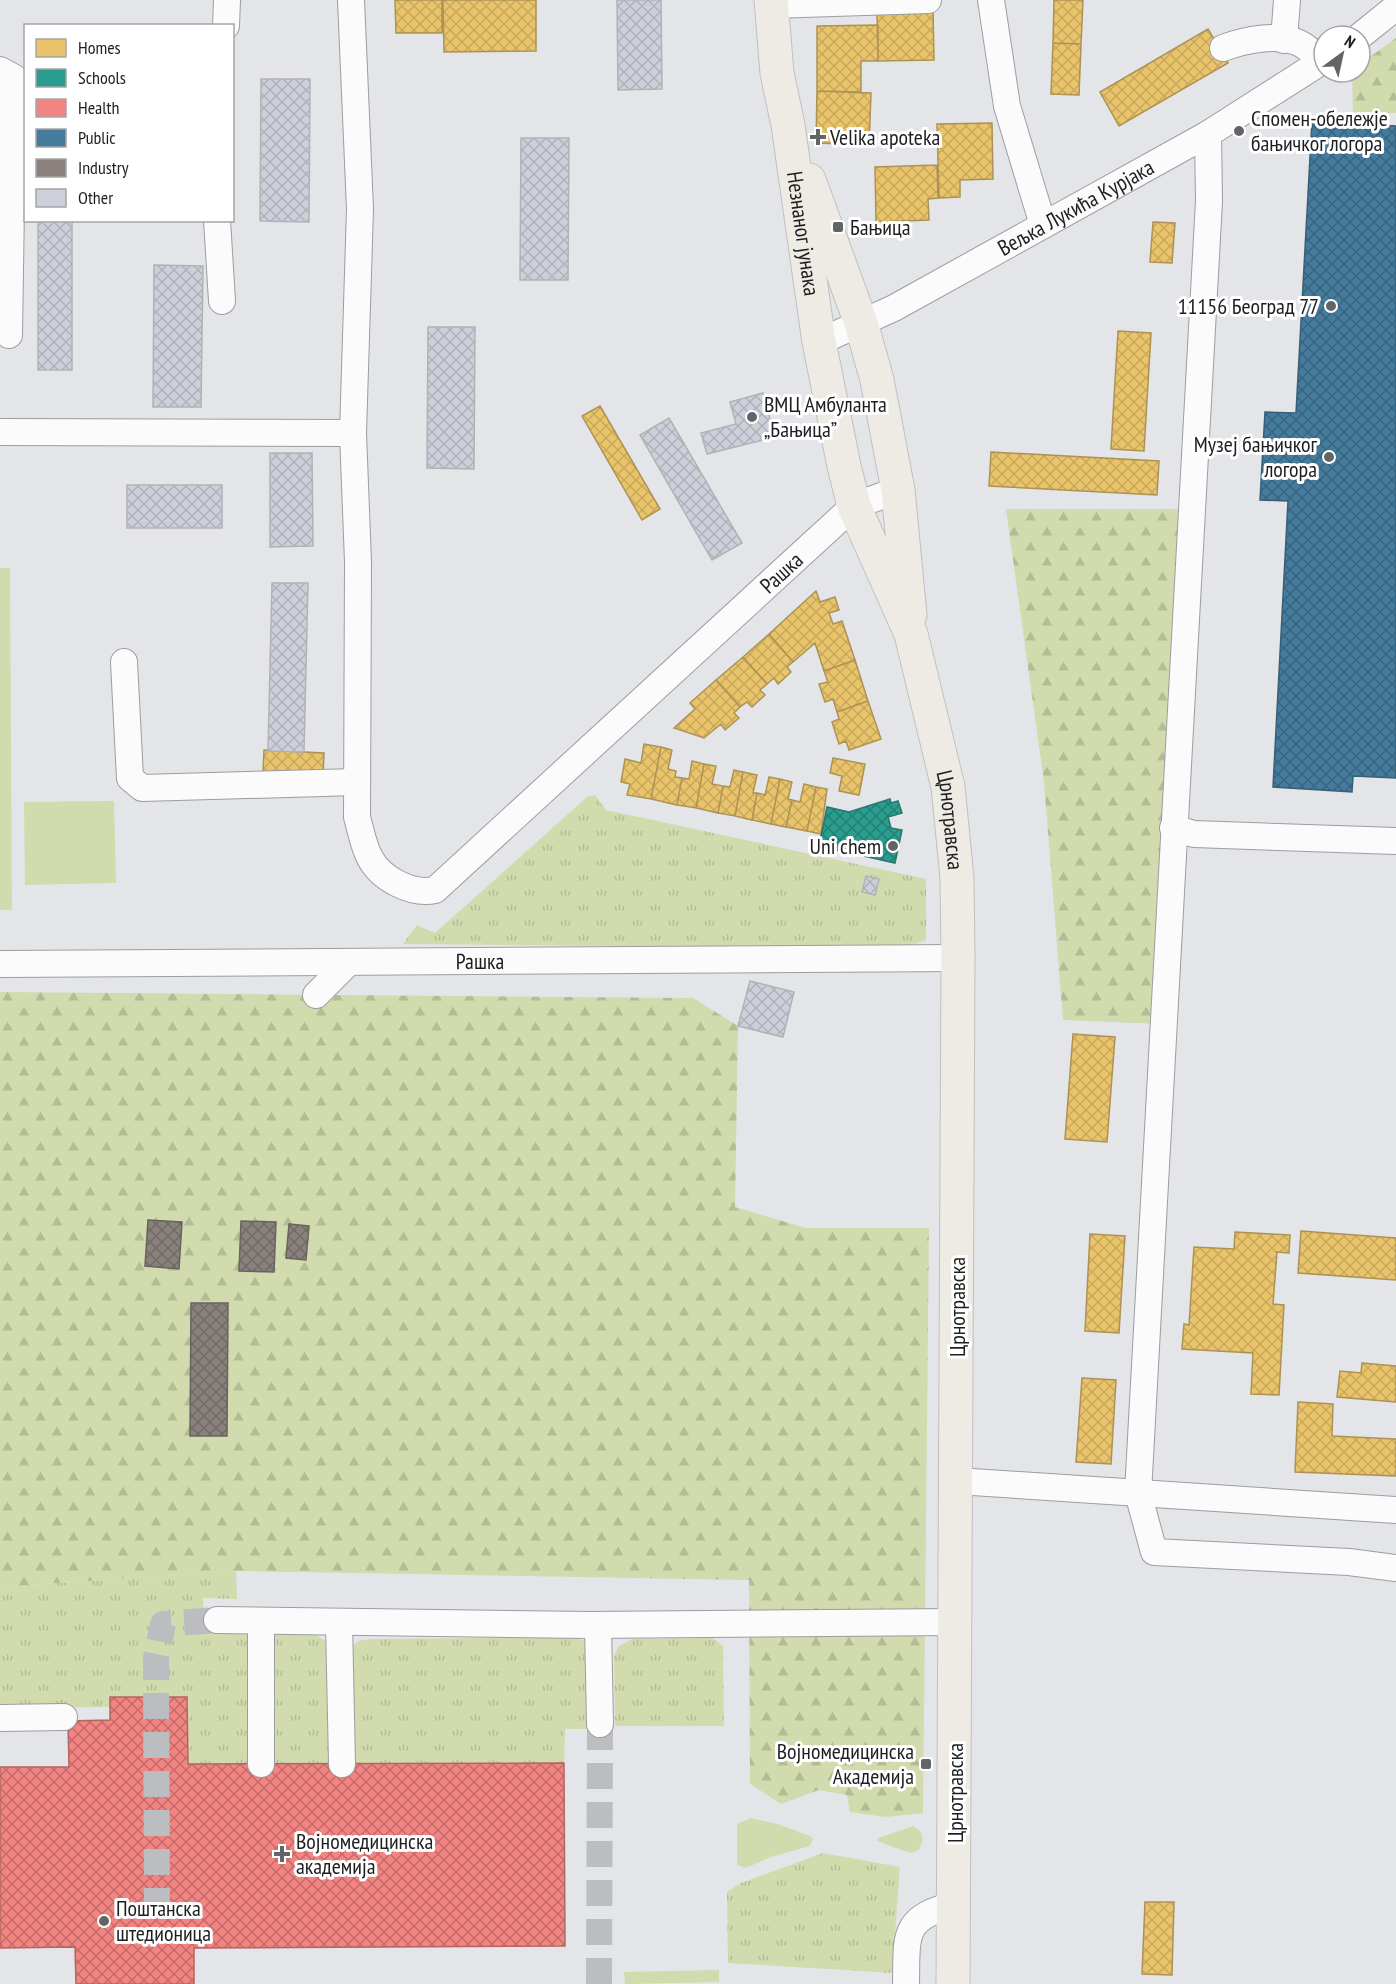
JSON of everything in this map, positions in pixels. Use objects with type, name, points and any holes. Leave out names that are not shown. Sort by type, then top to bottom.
[{"type":"main road","name":"Незнаног јунака","points":[[771,2],[777,73],[788,125],[819,342]]},
{"type":"main road","name":"Незнаног јунака","points":[[788,125],[861,323]]},
{"type":"main road","name":"Црнотравска","points":[[861,323],[877,380],[898,490],[911,634],[948,787],[957,878],[957,1622],[954,1984]]},
{"type":"main road","name":"Црнотравска","points":[[819,342],[854,506],[911,634]]},
{"type":"street","points":[[226,0],[226,24]]},
{"type":"street","points":[[124,662],[129,778],[142,788],[357,782],[358,562],[352,433],[360,209],[351,0]]},
{"type":"street","points":[[771,2],[928,0]]},
{"type":"street","points":[[991,0],[1007,106],[1043,225]]},
{"type":"street","points":[[1284,40],[1287,0]]},
{"type":"street","points":[[1372,26],[1396,7]]},
{"type":"street","points":[[1223,48],[1251,41],[1284,40],[1302,44],[1312,52]]},
{"type":"street","name":"Вељка Лукића Курјака","points":[[819,342],[861,323],[1208,134],[1312,68]]},
{"type":"street","points":[[0,70],[13,77],[9,335]]},
{"type":"street","points":[[1208,134],[1208,212],[1138,1493],[1154,1552],[1349,1562],[1396,1568]]},
{"type":"street","points":[[217,222],[222,301]]},
{"type":"street","points":[[0,432],[352,433]]},
{"type":"street","name":"Рашка","points":[[357,782],[357,817],[363,842],[371,861],[389,877],[410,890],[423,892],[435,890],[854,506],[898,490]]},
{"type":"street","points":[[1173,828],[1194,834],[1396,842]]},
{"type":"street","name":"Рашка","points":[[0,964],[958,958]]},
{"type":"street","points":[[316,995],[348,963]]},
{"type":"street","points":[[957,1481],[1396,1510]]},
{"type":"street","points":[[217,1620],[598,1625],[957,1622]]},
{"type":"street","points":[[261,1621],[261,1764]]},
{"type":"street","points":[[339,1622],[342,1764]]},
{"type":"street","points":[[598,1625],[600,1724]]},
{"type":"street","points":[[0,1718],[64,1717]]},
{"type":"street","points":[[906,1984],[907,1936],[912,1927],[938,1909],[955,1905]]},
{"type":"green space","points":[[1396,38],[1396,113],[1353,113],[1352,84],[1372,84],[1372,55]]},
{"type":"green space","points":[[1006,509],[1191,509],[1162,1024],[1063,1020],[1044,782]]},
{"type":"green space","points":[[0,568],[10,568],[12,910],[0,910]]},
{"type":"green space","points":[[595,795],[606,810],[926,879],[926,940],[902,949],[403,944],[417,925],[435,933],[587,797]]},
{"type":"green space","points":[[114,801],[116,883],[25,885],[24,802]]},
{"type":"green space","points":[[0,992],[693,998],[738,1026],[735,1207],[806,1228],[929,1228],[923,1813],[886,1817],[850,1812],[847,1795],[819,1790],[781,1804],[750,1784],[749,1580],[236,1571],[0,1587]]},
{"type":"green space","points":[[236,1571],[237,1599],[203,1598],[205,1630],[243,1632],[251,1638],[253,1764],[188,1764],[187,1697],[110,1697],[110,1707],[0,1708],[0,1587]]},
{"type":"green space","points":[[311,1632],[326,1641],[331,1651],[333,1764],[270,1764],[270,1638],[278,1633]]},
{"type":"green space","points":[[576,1637],[587,1642],[593,1729],[565,1729],[564,1763],[351,1764],[350,1649],[358,1641]]},
{"type":"green space","points":[[713,1638],[723,1646],[724,1726],[615,1726],[614,1656],[618,1647],[632,1639]]},
{"type":"green space","points":[[751,1818],[778,1824],[813,1839],[810,1846],[771,1857],[746,1868],[737,1865],[737,1824]]},
{"type":"green space","points":[[913,1826],[920,1831],[923,1839],[919,1850],[910,1853],[877,1841],[878,1838]]},
{"type":"green space","points":[[823,1853],[900,1867],[892,1973],[728,1963],[727,1892],[741,1883]]},
{"type":"green space","points":[[719,1970],[719,1982],[625,1984],[624,1972]]},
{"type":"building: Homes","points":[[395,0],[442,0],[442,33],[396,33]]},
{"type":"building: Homes","points":[[443,0],[536,0],[536,51],[444,52]]},
{"type":"building: Homes","points":[[1054,0],[1083,0],[1081,44],[1053,43]]},
{"type":"building: Homes","points":[[933,9],[934,60],[878,61],[877,10]]},
{"type":"building: Homes","points":[[878,25],[878,61],[861,61],[861,92],[817,91],[817,26]]},
{"type":"building: Homes","points":[[1208,29],[1228,63],[1119,126],[1100,92]]},
{"type":"building: Homes","points":[[1053,43],[1081,44],[1079,95],[1051,94]]},
{"type":"building: Homes","points":[[817,91],[871,93],[869,145],[816,143]]},
{"type":"building: Homes","points":[[992,123],[993,179],[960,180],[960,197],[939,198],[937,124]]},
{"type":"building: Homes","points":[[937,165],[938,198],[928,199],[929,220],[876,222],[875,167]]},
{"type":"building: Homes","points":[[1153,222],[1175,223],[1172,263],[1150,262]]},
{"type":"building: Homes","points":[[1118,331],[1151,333],[1144,451],[1111,449]]},
{"type":"building: Homes","points":[[600,406],[660,509],[642,520],[582,416]]},
{"type":"building: Homes","points":[[991,452],[1159,461],[1157,495],[989,486]]},
{"type":"building: Homes","points":[[816,591],[820,602],[835,597],[839,610],[829,613],[833,624],[842,621],[855,660],[824,671],[815,643],[793,662],[769,634]]},
{"type":"building: Homes","points":[[769,634],[793,662],[787,667],[791,672],[778,684],[774,678],[767,684],[743,657]]},
{"type":"building: Homes","points":[[743,657],[767,684],[760,690],[765,695],[752,707],[747,702],[740,707],[716,680]]},
{"type":"building: Homes","points":[[855,660],[868,701],[837,712],[833,699],[825,702],[819,684],[828,682],[824,671]]},
{"type":"building: Homes","points":[[716,680],[740,707],[734,713],[739,718],[725,730],[721,724],[704,738],[674,728],[695,709],[690,703]]},
{"type":"building: Homes","points":[[868,701],[881,739],[849,750],[846,741],[839,744],[832,722],[839,719],[837,712]]},
{"type":"building: Homes","points":[[644,744],[661,747],[651,799],[627,795],[630,784],[621,782],[625,759],[641,763]]},
{"type":"building: Homes","points":[[661,747],[672,750],[668,769],[676,771],[675,777],[682,778],[677,805],[651,799]]},
{"type":"building: Homes","points":[[264,750],[324,753],[323,775],[263,772]]},
{"type":"building: Homes","points":[[833,758],[865,764],[859,795],[839,791],[842,776],[830,773]]},
{"type":"building: Homes","points":[[692,761],[704,764],[696,808],[677,805],[682,778],[689,779]]},
{"type":"building: Homes","points":[[704,764],[716,766],[712,784],[723,786],[718,813],[696,808]]},
{"type":"building: Homes","points":[[734,770],[743,772],[735,816],[718,813],[723,786],[730,787]]},
{"type":"building: Homes","points":[[743,772],[757,775],[753,793],[757,793],[752,820],[735,816]]},
{"type":"building: Homes","points":[[769,777],[780,779],[771,824],[752,820],[757,793],[765,795]]},
{"type":"building: Homes","points":[[780,779],[792,782],[788,799],[792,800],[786,827],[771,824]]},
{"type":"building: Homes","points":[[804,784],[816,787],[807,831],[786,827],[792,800],[800,802]]},
{"type":"building: Homes","points":[[816,787],[827,789],[821,834],[807,831]]},
{"type":"building: Homes","points":[[1073,1034],[1115,1037],[1107,1142],[1065,1139]]},
{"type":"building: Homes","points":[[1301,1231],[1396,1238],[1396,1280],[1298,1273]]},
{"type":"building: Homes","points":[[1235,1232],[1290,1235],[1289,1253],[1277,1252],[1273,1304],[1284,1305],[1279,1395],[1251,1394],[1253,1353],[1182,1349],[1184,1324],[1189,1325],[1194,1247],[1234,1249]]},
{"type":"building: Homes","points":[[1090,1234],[1125,1236],[1119,1333],[1085,1331]]},
{"type":"building: Homes","points":[[1362,1363],[1396,1366],[1396,1402],[1337,1397],[1340,1371],[1361,1373]]},
{"type":"building: Homes","points":[[1082,1378],[1116,1380],[1111,1464],[1076,1462]]},
{"type":"building: Homes","points":[[1298,1402],[1333,1404],[1332,1436],[1396,1439],[1396,1476],[1295,1472]]},
{"type":"building: Homes","points":[[1145,1902],[1174,1902],[1172,1975],[1142,1974]]},
{"type":"building: Schools","points":[[890,799],[891,803],[898,801],[902,813],[888,817],[891,828],[902,830],[895,863],[819,846],[827,807],[849,812]]},
{"type":"building: Health","name":"Војномедицинска академија","points":[[110,1697],[187,1697],[188,1764],[564,1763],[565,1946],[194,1948],[194,1984],[76,1984],[75,1947],[0,1948],[0,1767],[69,1767],[68,1721],[110,1720]]},
{"type":"building: Public","name":"Музеј бањичког логора","points":[[1312,121],[1396,126],[1396,778],[1353,776],[1352,792],[1273,787],[1288,501],[1260,500],[1265,412],[1296,413]]},
{"type":"building: Industry","points":[[148,1220],[182,1222],[179,1269],[145,1266]]},
{"type":"building: Industry","points":[[241,1221],[276,1222],[274,1272],[239,1271]]},
{"type":"building: Industry","points":[[289,1224],[309,1226],[306,1260],[286,1258]]},
{"type":"building: Industry","points":[[191,1303],[228,1303],[227,1436],[190,1436]]},
{"type":"building: Other","points":[[617,0],[661,0],[662,89],[618,90]]},
{"type":"building: Other","points":[[261,79],[310,79],[309,222],[260,221]]},
{"type":"building: Other","points":[[521,138],[569,138],[568,280],[520,280]]},
{"type":"building: Other","points":[[38,222],[72,222],[72,370],[38,370]]},
{"type":"building: Other","points":[[154,265],[203,266],[201,407],[153,407]]},
{"type":"building: Other","points":[[428,327],[475,327],[474,469],[427,468]]},
{"type":"building: Other","name":"ВМЦ Амбуланта „Бањица”","points":[[763,393],[775,437],[707,454],[701,433],[736,424],[730,402]]},
{"type":"building: Other","points":[[669,418],[742,543],[712,560],[640,435]]},
{"type":"building: Other","points":[[270,453],[312,453],[313,546],[270,547]]},
{"type":"building: Other","points":[[127,485],[222,485],[222,528],[127,528]]},
{"type":"building: Other","points":[[272,583],[308,583],[304,752],[268,751]]},
{"type":"building: Other","points":[[866,876],[879,879],[875,895],[862,892]]},
{"type":"building: Other","points":[[750,981],[794,992],[783,1037],[738,1026]]},
{"type":"tunnel","points":[[157,1914],[156,1658],[163,1624],[217,1620]]},
{"type":"tunnel","points":[[599,1984],[600,1724]]},
{"type":"place","name":"Спомен-обележје бањичког логора","points":[[1239,131]]},
{"type":"place","name":"Velika apoteka","points":[[818,137]]},
{"type":"place","name":"Бањица","points":[[838,227]]},
{"type":"place","name":"11156 Београд 77","points":[[1331,306]]},
{"type":"place","name":"ВМЦ Амбуланта „Бањица”","points":[[752,417]]},
{"type":"place","name":"Музеј бањичког логора","points":[[1329,457]]},
{"type":"place","name":"Uni chem","points":[[893,846]]},
{"type":"place","name":"Војномедицинска Академија","points":[[926,1764]]},
{"type":"place","name":"Војномедицинска академија","points":[[282,1854]]},
{"type":"place","name":"Поштанска штедионица","points":[[104,1921]]}]
